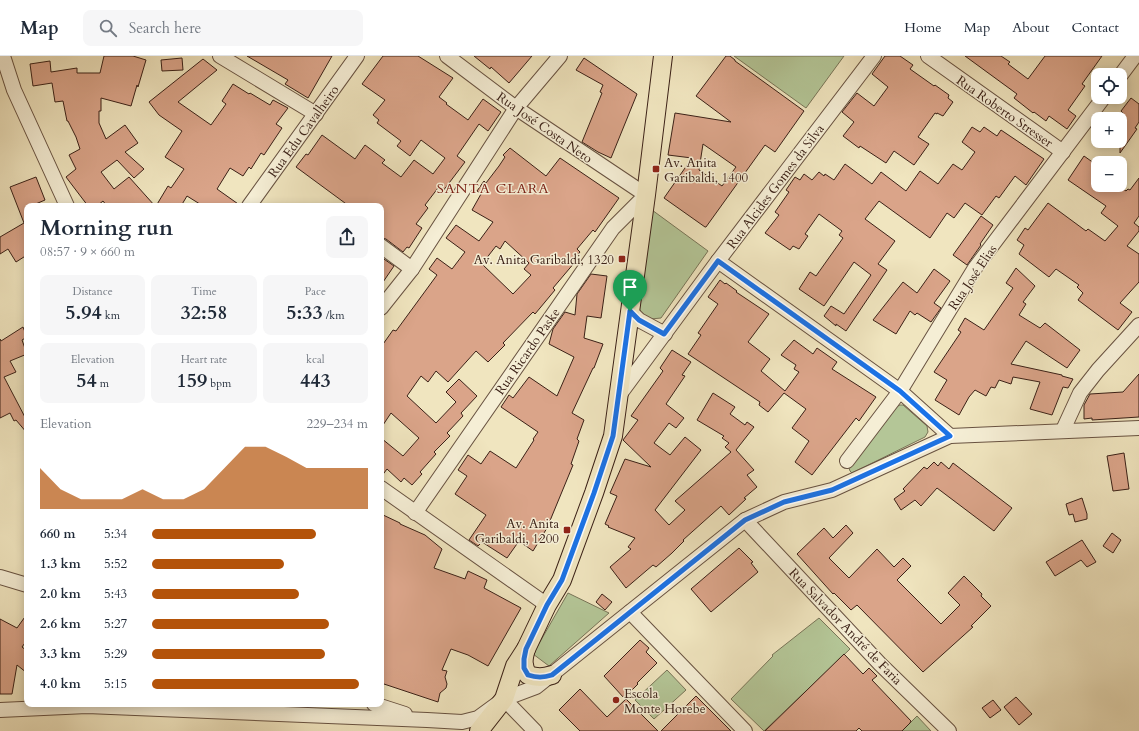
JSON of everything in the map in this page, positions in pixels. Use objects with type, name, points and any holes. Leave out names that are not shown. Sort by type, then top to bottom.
[{"type":"main road","points":[[479,731],[504,699],[515,666],[526,649],[547,605],[562,580],[613,436],[620,394],[663,56]]},
{"type":"main road","points":[[526,649],[524,668],[528,675],[536,678],[544,678],[552,675]]},
{"type":"street","points":[[3,56],[14,90],[66,203]]},
{"type":"street","points":[[220,56],[316,114]]},
{"type":"street","name":"Rua Edu Cavalheiro","points":[[251,203],[357,56]]},
{"type":"street","name":"Rua José Costa Neto","points":[[447,56],[516,108],[646,196]]},
{"type":"street","points":[[384,304],[412,269],[516,108],[560,56]]},
{"type":"street","name":"Rua Alcides Gomes da Silva","points":[[620,394],[718,261],[874,56]]},
{"type":"street","name":"Rua Roberto Stresser","points":[[928,56],[1063,152]]},
{"type":"street","points":[[1126,68],[1135,56]]},
{"type":"street","name":"Rua José Elias","points":[[847,461],[900,391],[975,268],[1099,104]]},
{"type":"street","name":"Rua Ricardo Paske","points":[[415,513],[613,228],[646,196]]},
{"type":"street","points":[[384,248],[412,269]]},
{"type":"street","points":[[718,261],[900,391],[950,436]]},
{"type":"street","points":[[630,311],[639,320],[664,334]]},
{"type":"street","points":[[1063,430],[1080,393],[1098,370],[1139,324]]},
{"type":"street","points":[[110,707],[462,722],[478,718],[504,699],[536,687],[745,520],[784,502],[832,490],[950,436],[1063,430],[1139,428]]},
{"type":"street","points":[[384,490],[547,605]]},
{"type":"street","name":"Rua Salvador André de Faria","points":[[745,520],[880,664],[948,731]]},
{"type":"street","points":[[0,577],[24,584]]},
{"type":"street","points":[[630,612],[745,731]]},
{"type":"street","points":[[504,699],[535,731]]},
{"type":"street","points":[[0,710],[64,707]]},
{"type":"street","points":[[384,707],[427,720]]},
{"type":"green space","points":[[734,56],[844,56],[806,108]]},
{"type":"green space","points":[[652,210],[708,251],[661,318],[651,319],[638,311]]},
{"type":"green space","points":[[903,405],[927,426],[928,432],[925,437],[852,473],[849,468],[896,407]]},
{"type":"green space","points":[[568,593],[609,613],[549,666],[533,654]]},
{"type":"green space","points":[[819,618],[850,649],[764,731],[731,699],[773,656],[772,655]]},
{"type":"green space","points":[[667,670],[686,690],[654,719],[635,700]]},
{"type":"green space","points":[[917,716],[931,731],[902,731]]},
{"type":"building","points":[[104,56],[133,56],[146,60],[131,106],[101,98],[101,111],[99,111],[99,123],[106,139],[125,125],[138,143],[125,152],[144,169],[134,178],[117,160],[101,172],[114,189],[129,177],[152,203],[105,203],[103,201],[101,203],[86,203],[66,177],[76,169],[69,155],[80,149],[76,137],[67,121],[63,101],[55,102],[52,83],[33,86],[30,64],[50,61],[51,72],[77,68],[77,73],[100,73]]},
{"type":"building","points":[[247,56],[332,56],[308,98],[285,84],[288,80]]},
{"type":"building","points":[[383,56],[418,56],[453,78],[439,97],[468,120],[483,99],[501,112],[488,131],[479,124],[457,156],[465,162],[443,191],[438,188],[425,205],[428,208],[416,224],[422,228],[409,248],[407,247],[403,252],[384,239],[384,203],[345,203],[296,167],[306,154],[308,155],[322,135],[355,159],[365,145],[385,160],[382,163],[401,177],[414,160],[433,174],[445,158],[421,140],[410,156],[397,146],[401,141],[377,123],[379,120],[373,115],[385,100],[362,84]]},
{"type":"building","points":[[474,56],[532,56],[509,83],[491,67],[490,69]]},
{"type":"building","points":[[726,56],[730,56],[804,111],[775,152],[765,145],[706,227],[664,198],[692,158],[668,155],[675,113],[731,122],[696,96]],"holes":[[[703,144],[736,167],[722,186],[699,170]]]},
{"type":"building","points":[[885,56],[900,56],[913,65],[910,69],[949,95],[948,98],[953,102],[943,116],[935,113],[918,137],[929,144],[914,165],[894,151],[886,163],[860,146],[859,148],[843,136],[854,122],[842,112],[857,93],[874,106],[888,87],[872,74]]},
{"type":"building","points":[[965,56],[1001,56],[1010,62],[1008,64],[1028,79],[1045,56],[1102,56],[1093,68],[1091,68],[1091,71],[1082,84],[1085,86],[1068,110],[1076,116],[1067,129],[1049,116],[1046,121],[1034,112],[1033,113],[1014,98],[1017,94]]},
{"type":"building","points":[[182,58],[183,70],[162,71],[161,60]]},
{"type":"building","points":[[584,58],[637,94],[611,158],[582,142],[602,93],[600,92],[603,85],[576,70]]},
{"type":"building","points":[[203,59],[217,70],[178,102],[211,125],[226,104],[222,101],[233,84],[270,105],[273,100],[288,108],[276,124],[282,128],[264,155],[261,153],[251,169],[249,167],[243,176],[230,168],[217,189],[237,203],[198,203],[187,196],[183,203],[158,203],[168,186],[171,188],[184,169],[165,157],[182,131],[159,115],[149,102]]},
{"type":"building","points":[[1131,98],[1139,104],[1139,122],[1135,128],[1137,129],[1127,143],[1127,112],[1121,111]]},
{"type":"building","points":[[972,127],[980,132],[984,127],[997,136],[1001,130],[1044,159],[1026,185],[1015,176],[999,198],[996,196],[982,215],[965,203],[954,218],[947,213],[930,238],[879,201],[865,219],[895,241],[878,264],[887,270],[846,331],[836,324],[836,326],[824,316],[831,306],[844,314],[871,275],[854,262],[824,306],[799,289],[810,272],[816,276],[843,238],[839,235],[842,231],[819,214],[805,234],[808,236],[799,249],[793,246],[790,250],[765,233],[779,215],[775,212],[789,192],[786,190],[795,177],[800,180],[804,174],[812,180],[819,172],[834,180],[845,164],[872,184],[881,172],[906,191],[920,171],[938,184],[953,164],[962,170],[975,152],[962,142]]},
{"type":"building","points":[[510,148],[546,176],[560,158],[619,198],[595,232],[593,230],[577,249],[580,252],[575,258],[575,262],[553,288],[555,290],[535,314],[533,312],[503,343],[505,345],[488,362],[476,351],[448,382],[436,371],[428,382],[421,376],[407,396],[436,423],[456,402],[446,392],[459,379],[477,396],[461,413],[463,416],[447,433],[450,436],[434,452],[436,454],[420,472],[422,474],[412,485],[404,478],[401,482],[387,469],[384,473],[384,440],[403,456],[419,438],[391,413],[384,424],[384,343],[393,330],[396,331],[437,275],[429,269],[437,258],[452,269],[465,252],[446,238],[456,225],[479,241],[493,222],[472,210],[481,194],[477,191],[484,181],[486,183],[505,157],[503,155]],"holes":[[[505,241],[529,263],[524,269],[531,275],[513,294],[482,264],[496,246],[500,249]]]},
{"type":"building","points":[[1084,156],[1091,161],[1091,192],[1127,192],[1127,190],[1130,190],[1139,178],[1139,216],[1134,223],[1139,227],[1139,231],[1127,246],[1139,254],[1139,282],[1120,303],[1132,312],[1118,330],[1078,300],[1083,293],[1077,287],[1079,285],[1056,269],[1049,277],[1019,254],[1024,245],[1017,240],[1025,228],[1028,230],[1048,203],[1086,231],[1088,229],[1105,241],[1118,226],[1101,213],[1106,206],[1068,180]]},
{"type":"building","points":[[36,177],[45,200],[38,203],[24,203],[24,223],[10,187]]},
{"type":"building","points":[[981,216],[993,225],[967,265],[953,255]]},
{"type":"building","points":[[24,223],[24,257],[16,262],[8,249],[0,254],[0,237]]},
{"type":"building","points":[[384,259],[394,266],[384,281]]},
{"type":"building","points":[[1016,268],[1035,286],[1023,302],[1026,304],[1019,315],[1040,328],[1045,323],[1080,350],[1067,368],[1026,341],[1011,364],[1062,375],[1073,379],[1068,388],[1063,387],[1052,415],[1030,409],[1040,382],[1013,377],[1011,384],[999,380],[995,388],[991,387],[986,396],[975,390],[969,397],[959,415],[935,400],[947,380],[934,372],[961,332],[958,330],[965,318],[984,330],[1013,288],[1006,283]]},
{"type":"building","points":[[934,269],[950,281],[934,303],[941,308],[931,322],[917,313],[915,315],[910,311],[896,334],[873,320],[903,282],[917,293]]},
{"type":"building","points":[[591,274],[607,276],[601,318],[587,316],[584,338],[603,344],[594,368],[572,413],[584,420],[577,439],[579,441],[571,464],[573,465],[547,528],[533,551],[519,541],[507,558],[482,542],[478,546],[469,540],[486,515],[455,494],[467,476],[458,470],[468,455],[481,464],[490,451],[516,468],[538,432],[501,407],[509,395],[513,398],[529,377],[557,396],[574,357],[549,344],[553,329],[565,312],[575,315],[577,294]]},
{"type":"building","points":[[720,280],[769,314],[748,342],[770,359],[761,371],[785,391],[799,372],[794,369],[796,365],[781,355],[794,340],[813,354],[817,348],[837,362],[832,369],[876,397],[859,421],[856,418],[812,475],[795,462],[809,441],[792,428],[806,409],[784,393],[768,412],[759,405],[760,402],[688,354],[701,335],[698,333],[718,304],[708,297]]},
{"type":"building","points":[[23,327],[24,339],[22,340],[24,346],[24,355],[10,361],[16,372],[4,377],[24,415],[24,429],[16,420],[14,421],[10,413],[0,418],[0,339],[1,341]]},
{"type":"building","points":[[672,350],[691,362],[682,375],[685,376],[666,404],[684,418],[676,428],[669,423],[654,443],[670,455],[685,437],[701,450],[655,510],[669,525],[685,510],[675,501],[731,452],[725,447],[729,443],[722,438],[724,436],[697,420],[713,393],[735,407],[730,414],[745,425],[747,422],[754,427],[736,450],[754,470],[747,475],[757,487],[744,498],[746,499],[729,515],[721,506],[683,540],[684,541],[672,553],[656,567],[653,565],[626,588],[610,567],[631,549],[628,547],[635,538],[608,527],[609,526],[605,524],[617,496],[610,493],[625,459],[651,467],[623,440],[638,420],[631,416],[663,371],[660,368]]},
{"type":"building","points":[[1139,374],[1139,417],[1092,420],[1092,418],[1084,419],[1084,405],[1090,394],[1123,392]]},
{"type":"building","points":[[1124,453],[1129,489],[1113,491],[1107,456]]},
{"type":"building","points":[[934,462],[938,466],[941,462],[949,469],[953,463],[1012,508],[994,531],[937,488],[921,506],[915,500],[901,510],[894,499],[905,491],[903,489],[924,467],[927,469]]},
{"type":"building","points":[[1082,498],[1087,519],[1075,522],[1073,514],[1069,515],[1066,504]]},
{"type":"building","points":[[384,515],[425,535],[442,549],[434,568],[465,579],[468,571],[487,580],[484,588],[521,608],[488,666],[468,655],[451,649],[442,670],[447,671],[445,677],[447,684],[446,688],[440,693],[438,702],[384,684]]},
{"type":"building","points":[[846,525],[853,533],[829,558],[849,578],[877,549],[894,567],[903,558],[911,566],[897,580],[941,624],[960,605],[948,593],[964,576],[982,594],[981,596],[991,606],[971,626],[973,627],[923,672],[857,605],[851,610],[834,593],[833,594],[797,554],[824,528],[833,538]]},
{"type":"building","points":[[1112,533],[1121,540],[1113,553],[1103,546]]},
{"type":"building","points":[[1082,540],[1096,562],[1087,567],[1081,560],[1055,576],[1046,562]]},
{"type":"building","points":[[739,548],[753,562],[751,563],[758,572],[711,612],[691,589]]},
{"type":"building","points":[[602,594],[612,602],[605,610],[596,602]]},
{"type":"building","points":[[24,618],[24,644],[22,647],[24,649],[24,671],[17,665],[12,694],[0,694],[0,619],[17,628]]},
{"type":"building","points":[[640,640],[649,648],[646,652],[657,663],[624,698],[604,676]]},
{"type":"building","points":[[844,654],[863,674],[869,668],[877,676],[872,680],[911,721],[902,731],[862,731],[859,728],[856,731],[765,731]]},
{"type":"building","points":[[580,689],[607,717],[626,699],[658,731],[580,731],[559,710]]},
{"type":"building","points":[[696,696],[731,731],[661,731]]},
{"type":"building","points":[[1016,697],[1032,714],[1019,725],[1004,707]]},
{"type":"building","points":[[993,700],[1001,710],[990,718],[982,708]]},
{"type":"place","name":"Av. Anita Garibaldi, 1400","points":[[656,169]]},
{"type":"place","name":"Av. Anita Garibaldi, 1320","points":[[622,259]]},
{"type":"place","name":"Av. Anita Garibaldi, 1200","points":[[567,530]]},
{"type":"place","name":"Escola Monte Horebe","points":[[616,700]]},
{"type":"district","name":"SANTA CLARA","points":[[493,188]]},
{"type":"route","points":[[718,261],[900,391],[950,436],[832,490],[784,502],[745,520],[552,675],[544,678],[536,678],[528,675],[524,668],[526,649],[547,605],[562,580],[577,542],[613,436],[620,394],[630,311],[639,320],[664,334],[718,261]]}]
